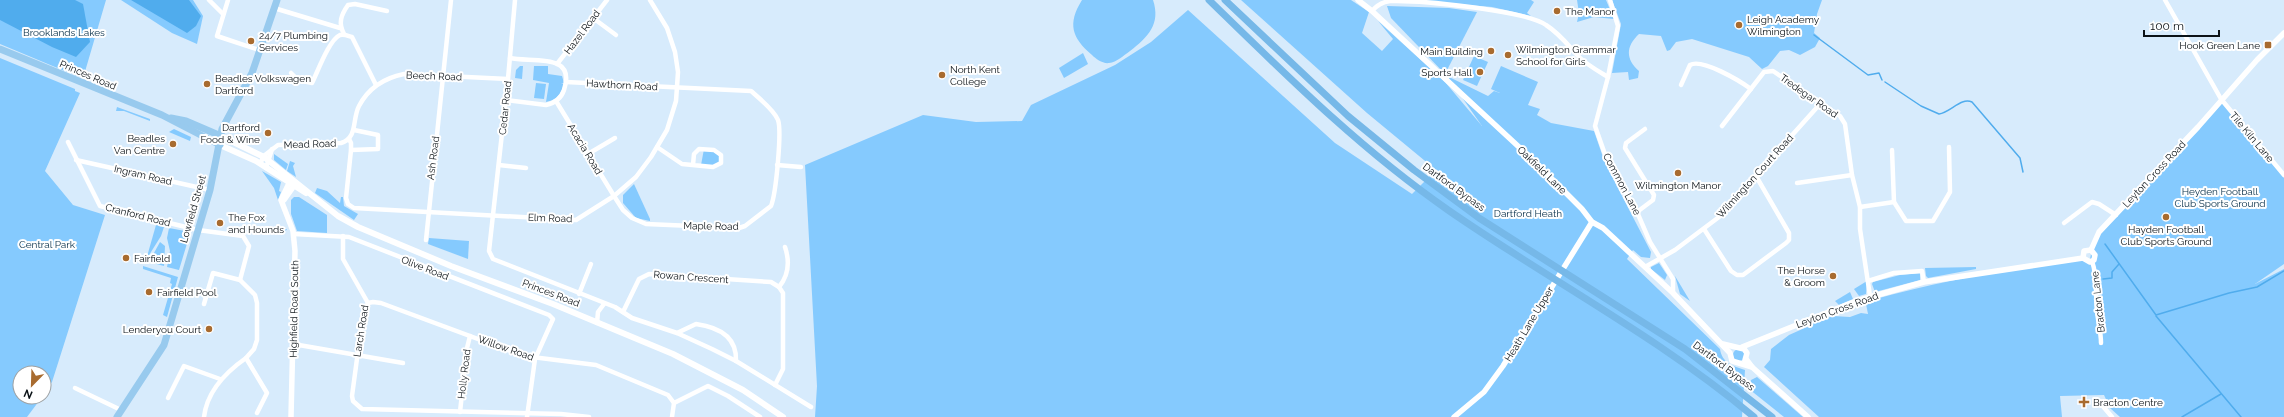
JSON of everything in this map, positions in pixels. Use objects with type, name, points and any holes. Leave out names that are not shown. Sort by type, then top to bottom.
[{"type":"highway","name":"Dartford Bypass","points":[[1208,0],[1317,104],[1406,179],[1502,247],[1638,330],[1712,383],[1754,417]]},
{"type":"highway","name":"Dartford Bypass","points":[[1225,0],[1348,116],[1414,170],[1479,218],[1685,348],[1772,417]]},
{"type":"main road","name":"Lowfield Street","points":[[119,415],[164,345],[210,190],[224,125],[252,73],[277,0]]},
{"type":"main road","name":"Princes Road","points":[[0,49],[169,118],[186,122],[221,136],[264,157],[292,182]]},
{"type":"main road","name":"Princes Road","points":[[169,118],[182,127],[260,163],[266,168],[292,182],[338,216],[379,237],[598,323],[697,365],[743,390],[783,417]]},
{"type":"street","points":[[210,0],[223,14]]},
{"type":"street","points":[[228,0],[217,36],[259,50]]},
{"type":"street","name":"Ash Road","points":[[426,240],[427,212],[451,0]]},
{"type":"street","name":"Cedar Road","points":[[515,0],[494,216],[489,251],[493,259],[623,312],[632,318],[676,333],[736,361],[811,407]]},
{"type":"street","name":"Hazel Road","points":[[558,64],[607,0]]},
{"type":"street","name":"Elm Road","points":[[349,139],[351,143],[351,150],[346,198],[350,205],[360,209],[576,220],[614,196],[640,173],[657,147],[671,118],[677,88],[678,67],[672,39],[663,20],[650,0]]},
{"type":"street","name":"Oakfield Lane","points":[[1358,0],[1372,11],[1532,159],[1582,209],[1592,222],[1603,228],[1673,293],[1730,353],[1732,361],[1740,364]]},
{"type":"street","name":"Common Lane","points":[[1610,0],[1618,26],[1608,77],[1595,126],[1607,160],[1638,212],[1650,242],[1674,279],[1673,293]]},
{"type":"street","points":[[2165,0],[2221,99]]},
{"type":"street","points":[[1372,11],[1377,5],[1404,1],[1453,4],[1534,20],[1557,31],[1589,66],[1608,77]]},
{"type":"street","points":[[349,139],[354,130],[359,106],[376,84],[352,37],[344,34],[340,28],[341,15],[348,5],[355,4],[387,11]]},
{"type":"street","points":[[274,8],[340,28]]},
{"type":"street","points":[[593,18],[616,34]]},
{"type":"street","name":"Leyton Cross Road","points":[[2091,250],[2099,232],[2198,127],[2221,99],[2284,33]]},
{"type":"street","points":[[291,73],[298,80],[312,83],[331,43],[339,36],[344,34]]},
{"type":"street","name":"Hazel Road","points":[[510,58],[548,60],[558,64],[565,74],[566,82]]},
{"type":"street","points":[[1681,85],[1690,65],[1697,63],[1732,77],[1751,89]]},
{"type":"street","name":"Tredegar Road","points":[[1722,126],[1764,72],[1773,71],[1840,116],[1845,124],[1852,175],[1860,207],[1860,229],[1870,296]]},
{"type":"street","name":"Beech Road","points":[[376,84],[404,74],[508,79]]},
{"type":"street","points":[[506,100],[546,104],[556,101],[563,94],[566,82]]},
{"type":"street","name":"Hawthorn Road","points":[[566,82],[677,88]]},
{"type":"street","name":"Maple Road","points":[[614,196],[626,213],[643,224],[742,228],[771,206],[777,165],[779,124],[777,118],[751,91],[677,88]]},
{"type":"street","name":"Tile Kiln Lane","points":[[2221,99],[2284,175]]},
{"type":"street","name":"Acacia Road","points":[[556,101],[614,196]]},
{"type":"street","name":"Wilmington Court Road","points":[[1645,267],[1704,229],[1718,217],[1820,104]]},
{"type":"street","points":[[1638,212],[1653,200],[1654,195],[1625,148],[1626,143],[1645,129]]},
{"type":"street","points":[[351,150],[378,149],[378,135],[354,130]]},
{"type":"street","points":[[588,154],[615,138]]},
{"type":"street","name":"Mead Road","points":[[260,163],[272,149],[278,145],[341,143],[349,139]]},
{"type":"street","name":"Cranford Road","points":[[68,142],[100,206],[198,230],[243,236],[249,246],[240,280]]},
{"type":"street","points":[[657,147],[680,163],[693,165],[716,167],[721,162],[721,155],[715,150],[699,149],[694,154],[693,165]]},
{"type":"street","points":[[1892,150],[1894,202],[1906,221],[1933,221],[1950,192],[1949,147]]},
{"type":"street","name":"Mead Road","points":[[266,168],[272,149]]},
{"type":"street","name":"Ingram Road","points":[[76,160],[210,190]]},
{"type":"street","points":[[499,165],[526,168]]},
{"type":"street","points":[[777,165],[800,167]]},
{"type":"street","points":[[1797,183],[1852,175]]},
{"type":"street","points":[[1704,229],[1731,271],[1738,275],[1743,274],[1789,240],[1789,233],[1756,176]]},
{"type":"street","name":"Highfield Road South","points":[[291,417],[295,251],[294,234],[282,203],[292,182]]},
{"type":"street","points":[[1860,207],[1894,202]]},
{"type":"street","points":[[2064,223],[2092,202],[2099,204],[2116,215]]},
{"type":"street","name":"Heath Lane Upper","points":[[1454,417],[1473,402],[1494,380],[1592,222]]},
{"type":"street","name":"Olive Road","points":[[294,234],[343,236],[548,315],[553,319],[535,359]]},
{"type":"street","name":"Larch Road","points":[[343,236],[343,259],[368,303],[365,308],[352,396],[356,406],[367,409],[460,412]]},
{"type":"street","points":[[775,385],[783,369],[783,293],[779,287],[787,277],[788,254],[785,247]]},
{"type":"street","name":"Leyton Cross Road","points":[[2083,258],[2084,251],[2091,250]]},
{"type":"street","name":"Leyton Cross Road","points":[[2083,258],[2087,262],[2092,261],[2095,255],[2091,250]]},
{"type":"street","name":"Leyton Cross Road","points":[[1742,347],[1870,296],[1924,282],[2083,258]]},
{"type":"street","name":"Bracton Lane","points":[[2092,261],[2096,277],[2097,311],[2101,330],[2101,342]]},
{"type":"street","points":[[579,294],[591,264]]},
{"type":"street","name":"Leyton Cross Road","points":[[1868,281],[1894,273],[1922,271],[1924,282]]},
{"type":"street","points":[[204,304],[213,273],[240,280],[255,295],[257,303],[256,340],[254,349],[246,358],[229,370],[220,379],[207,405],[204,417]]},
{"type":"street","name":"Rowan Crescent","points":[[623,312],[639,279],[649,274],[771,282],[779,287]]},
{"type":"street","name":"Willow Road","points":[[368,303],[381,303],[535,359],[596,365],[668,395],[674,403]]},
{"type":"street","points":[[598,323],[598,312],[604,304]]},
{"type":"street","points":[[676,333],[696,324],[720,330],[730,338],[735,347],[736,361]]},
{"type":"street","name":"Holly Road","points":[[460,412],[467,348],[470,336]]},
{"type":"street","points":[[1752,343],[1746,356],[1740,364],[1752,367]]},
{"type":"street","points":[[293,344],[403,363]]},
{"type":"street","name":"Oakfield Lane","points":[[1722,344],[1734,348],[1742,347]]},
{"type":"street","points":[[1742,347],[1752,367],[1808,417]]},
{"type":"street","points":[[1730,353],[1734,348]]},
{"type":"street","points":[[246,358],[266,390],[267,395],[257,413]]},
{"type":"street","points":[[527,415],[535,359]]},
{"type":"street","points":[[168,398],[184,366],[220,379]]},
{"type":"street","points":[[672,417],[674,403],[708,386],[728,396],[760,417]]},
{"type":"street","points":[[75,388],[119,415]]},
{"type":"street","points":[[2101,404],[2112,417]]},
{"type":"street","points":[[460,412],[527,415],[561,414],[589,417]]},
{"type":"green space","name":"Brooklands Lakes","points":[[0,0],[106,0],[84,75],[81,74],[79,77],[0,44]]},
{"type":"green space","points":[[121,0],[193,0],[203,16],[197,44],[172,33]]},
{"type":"green space","points":[[1082,0],[1153,0],[1155,9],[1154,23],[1147,35],[1130,51],[1115,61],[1104,63],[1085,49],[1076,36],[1073,23],[1074,16]]},
{"type":"green space","name":"Dartford Heath","points":[[1241,0],[1351,0],[1369,12],[1362,33],[1382,51],[1393,39],[1378,21],[1445,82],[1482,126],[1447,76],[1488,96],[1494,91],[1500,93],[1491,89],[1501,66],[1538,82],[1528,105],[1540,109],[1537,115],[1551,123],[1594,131],[1605,163],[1651,252],[1650,258],[1641,257],[1633,250],[1627,259],[1720,349],[1723,358],[1726,361],[1745,370],[1742,417],[815,417],[817,386],[805,165],[923,115],[976,122],[1022,121],[1031,105],[1115,65],[1151,42],[1188,10],[1335,143],[1412,194],[1436,170],[1367,113]]},
{"type":"green space","points":[[1410,0],[1531,0],[1534,2],[1527,13],[1531,16],[1492,7]]},
{"type":"green space","points":[[1577,0],[1606,0],[1614,19],[1594,17],[1577,22],[1579,13]]},
{"type":"green space","name":"Leigh Academy Wilmington","points":[[1612,0],[1822,0],[1817,14],[1814,33],[1820,38],[1815,47],[1800,55],[1789,50],[1780,51],[1768,66],[1762,69],[1749,57],[1692,39],[1676,42],[1670,50],[1667,51],[1661,36],[1639,34],[1632,43],[1629,52],[1631,62],[1639,71],[1638,78],[1629,80],[1628,72],[1612,73],[1621,24]]},
{"type":"green space","points":[[1387,6],[1449,8],[1477,12],[1445,74],[1391,18]]},
{"type":"green space","points":[[1083,53],[1088,64],[1064,78],[1059,68]]},
{"type":"green space","points":[[1474,56],[1488,62],[1477,86],[1463,80]]},
{"type":"green space","name":"Central Park","points":[[0,58],[75,89],[75,91],[80,93],[45,171],[73,205],[105,215],[52,382],[52,365],[12,365],[12,405],[36,405],[27,417],[0,417]]},
{"type":"green space","points":[[520,66],[523,66],[522,79],[515,78],[516,70]]},
{"type":"green space","points":[[534,66],[548,66],[548,74],[562,76],[564,83],[561,84],[564,84],[563,88],[560,94],[553,100],[546,102],[549,83],[533,80]]},
{"type":"green space","points":[[536,83],[546,84],[544,99],[534,98]]},
{"type":"green space","name":"Heyden Football Club Sports Ground","points":[[2221,100],[2284,176],[2284,264],[2255,284],[2284,269],[2284,417],[2120,417],[2110,408],[2104,395],[2060,396],[2062,417],[1819,417],[1764,367],[1770,360],[1771,349],[1789,335],[1807,327],[1810,328],[1812,323],[1833,316],[1850,317],[1861,313],[1868,314],[1866,304],[1872,300],[1925,287],[2030,266],[2083,258],[2090,259],[2093,244],[2100,232]]},
{"type":"green space","points":[[117,107],[150,119],[150,121],[124,111],[116,111]]},
{"type":"green space","points":[[174,129],[191,137],[190,141],[169,132]]},
{"type":"green space","points":[[704,149],[717,152],[721,160],[716,166],[701,165]]},
{"type":"green space","points":[[274,154],[288,164],[286,170],[274,160]]},
{"type":"green space","points":[[290,161],[295,163],[293,166],[296,177],[287,171]]},
{"type":"green space","points":[[262,171],[281,182],[279,191],[281,192],[278,200],[274,188]]},
{"type":"green space","points":[[634,184],[650,221],[636,218],[623,203],[623,195]]},
{"type":"green space","points":[[317,188],[327,191],[340,203],[341,197],[343,197],[344,206],[358,214],[354,220],[315,193]]},
{"type":"green space","points":[[294,197],[299,197],[327,215],[327,233],[297,231],[291,214],[291,200]]},
{"type":"green space","points":[[156,225],[164,227],[161,236],[146,260]]},
{"type":"green space","points":[[169,228],[185,231],[189,237],[179,270],[167,267],[170,251],[167,238]]},
{"type":"green space","points":[[287,229],[285,232],[246,231],[246,230]]},
{"type":"green space","points":[[429,238],[469,241],[468,259],[428,244]]},
{"type":"green space","points":[[160,242],[165,246],[164,266],[149,262]]},
{"type":"green space","points":[[1659,263],[1667,275],[1665,280],[1651,269],[1651,267]]},
{"type":"green space","points":[[143,266],[178,277],[167,317],[163,315],[172,284],[170,283],[171,278],[143,269]]},
{"type":"green space","points":[[1976,267],[1976,269],[1928,278],[1926,276],[1925,268]]},
{"type":"green space","points":[[1920,273],[1920,280],[1875,292],[1872,284],[1873,282],[1900,275]]},
{"type":"green space","points":[[1675,276],[1690,301],[1680,294]]},
{"type":"green space","points":[[1867,281],[1866,294],[1859,296],[1854,289]]},
{"type":"green space","points":[[1850,292],[1853,299],[1839,305],[1835,301]]},
{"type":"green space","points":[[1739,349],[1743,351],[1745,355],[1743,359],[1739,361],[1735,359],[1733,355],[1735,351]]},
{"type":"green space","points":[[1757,377],[1803,417],[1784,417],[1749,389],[1751,380]]},
{"type":"shaded area","name":"Brooklands Lakes","points":[[0,0],[75,0],[83,4],[90,42],[76,57],[52,47],[0,20]]},
{"type":"shaded area","points":[[131,0],[189,0],[201,16],[196,26],[187,33]]},
{"type":"waterway","points":[[1814,35],[1868,75],[1879,73],[1882,80]]},
{"type":"waterway","points":[[1885,82],[1921,106],[1939,114],[1948,111],[1964,101],[1972,102],[2020,158],[2023,172]]},
{"type":"waterway","points":[[2105,244],[2156,315],[2229,293],[2257,287],[2284,271]]},
{"type":"waterway","points":[[2103,279],[2112,278],[2112,272],[2119,264]]},
{"type":"waterway","points":[[2156,316],[2241,417]]},
{"type":"waterway","points":[[2182,417],[2221,394]]},
{"type":"place","name":"The Manor","points":[[1557,11]]},
{"type":"place","name":"Leigh Academy Wilmington","points":[[1739,25]]},
{"type":"place","name":"24/7 Plumbing Services","points":[[251,41]]},
{"type":"place","name":"Hook Green Lane","points":[[2268,45]]},
{"type":"place","name":"Main Building","points":[[1491,51]]},
{"type":"place","name":"Wilmington Grammar School for Girls","points":[[1508,55]]},
{"type":"place","name":"Sports Hall","points":[[1480,72]]},
{"type":"place","name":"North Kent College","points":[[942,75]]},
{"type":"place","name":"Beadles Volkswagen Dartford","points":[[207,84]]},
{"type":"place","name":"Dartford Food & Wine","points":[[268,133]]},
{"type":"place","name":"Beadles Van Centre","points":[[173,144]]},
{"type":"place","name":"Wilmington Manor","points":[[1678,173]]},
{"type":"place","name":"Hayden Football Club Sports Ground","points":[[2166,217]]},
{"type":"place","name":"The Fox and Hounds","points":[[220,223]]},
{"type":"place","name":"Fairfield","points":[[126,258]]},
{"type":"place","name":"The Horse & Groom","points":[[1833,276]]},
{"type":"place","name":"Fairfield Pool","points":[[149,292]]},
{"type":"place","name":"Lenderyou Court","points":[[209,329]]},
{"type":"place","name":"Bracton Centre","points":[[2084,402]]}]
